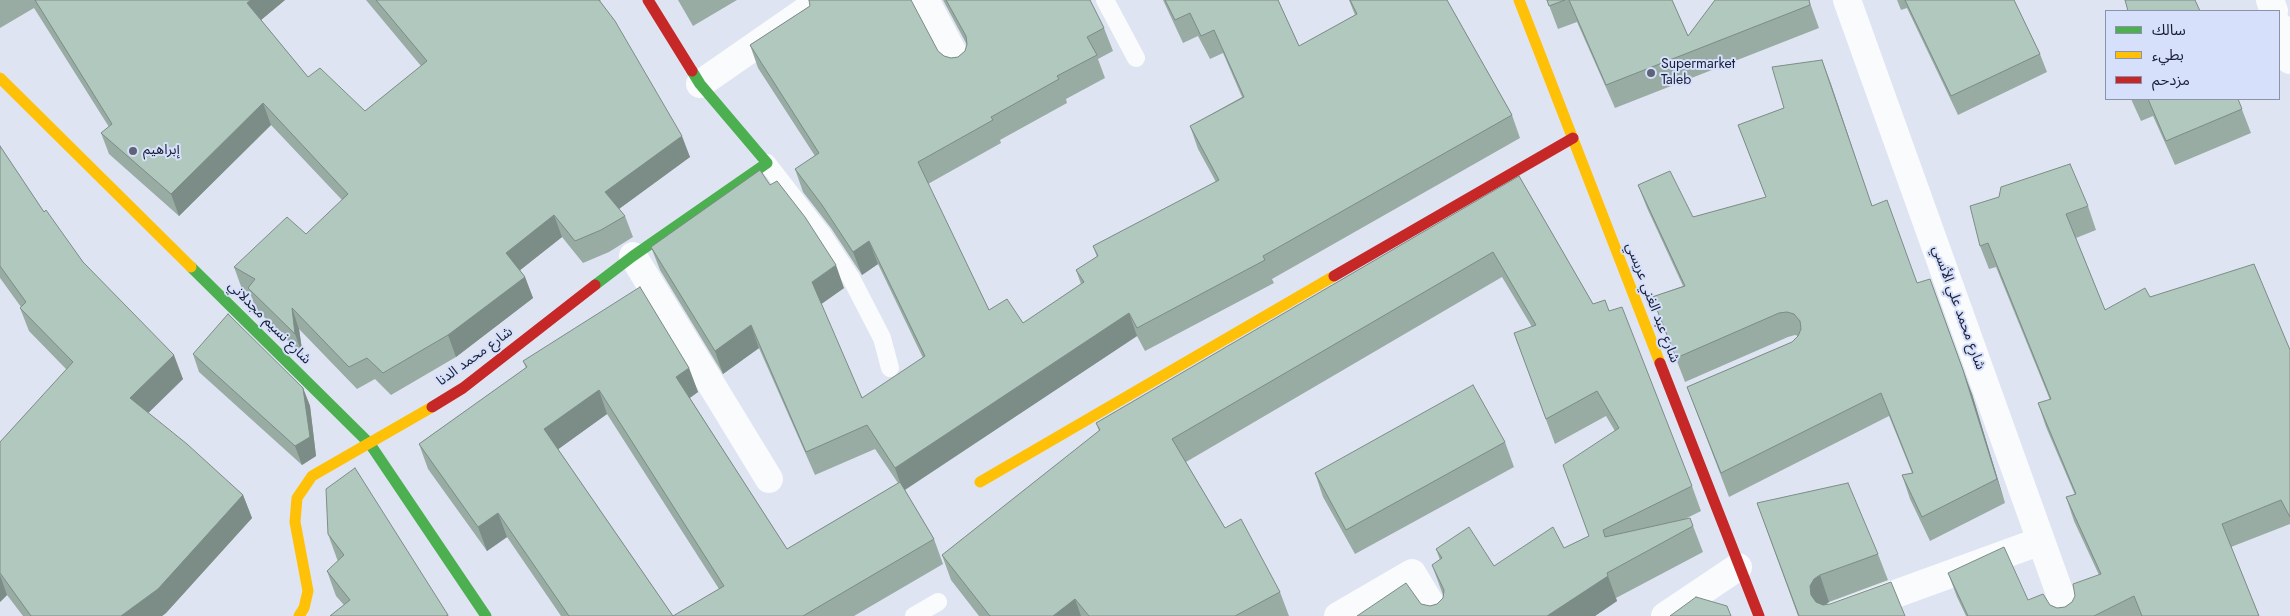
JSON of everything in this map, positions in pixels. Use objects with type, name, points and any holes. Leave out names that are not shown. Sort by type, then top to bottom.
[{"type":"street","points":[[648,0],[700,84],[767,163]]},
{"type":"street","points":[[925,0],[960,66]]},
{"type":"street","name":"شارع عبد الغني عريسي","points":[[1519,0],[1758,616]]},
{"type":"street","name":"شارع محمد علي الأنسي","points":[[1847,0],[2068,616]]},
{"type":"street","points":[[700,84],[808,4]]},
{"type":"street","points":[[2280,29],[2290,60]]},
{"type":"street","name":"شارع نسيم مجدلاني","points":[[0,78],[370,444],[486,616]]},
{"type":"street","points":[[980,482],[1573,138]]},
{"type":"street","name":"شارع محمد الدنا","points":[[299,616],[304,608],[308,591],[295,522],[297,498],[312,476],[370,444],[463,388],[633,256],[767,163]]},
{"type":"street","points":[[633,256],[769,479]]},
{"type":"street","points":[[1675,404],[1700,392]]},
{"type":"street","points":[[1835,616],[2041,541]]},
{"type":"street","points":[[1665,616],[1738,567]]},
{"type":"street","points":[[1338,616],[1412,573],[1438,616]]},
{"type":"lane","points":[[1105,0],[1136,58]]},
{"type":"lane","points":[[767,163],[822,234],[851,278],[882,338],[890,368]]},
{"type":"lane","points":[[914,616],[938,602]]},
{"type":"building","points":[[35,0],[251,0],[247,3],[308,77],[320,68],[365,111],[427,61],[376,0],[599,0],[615,21],[682,136],[605,192],[625,216],[601,230],[575,241],[554,215],[506,253],[525,277],[448,335],[383,373],[367,358],[349,367],[292,308],[295,334],[248,288],[255,279],[234,267],[287,217],[306,234],[348,194],[263,103],[171,194],[101,133],[112,124]]},
{"type":"building","points":[[809,0],[911,0],[938,51],[944,56],[951,58],[958,57],[965,51],[967,44],[966,36],[946,0],[1090,0],[1104,28],[1087,37],[1097,55],[1057,76],[1059,79],[991,117],[993,120],[918,162],[989,310],[1007,299],[1023,323],[1084,282],[1076,270],[1098,256],[1093,246],[1219,180],[1190,126],[1244,97],[1214,30],[1201,36],[1190,13],[1175,20],[1165,0],[1278,0],[1299,46],[1357,14],[1350,0],[1447,0],[1512,115],[1263,256],[1265,260],[1137,328],[1129,313],[895,468],[867,425],[806,452],[751,325],[715,351],[651,247],[760,170],[770,185],[777,181],[805,217],[836,265],[812,282],[862,398],[925,356],[869,241],[853,252],[822,205],[795,169],[819,153],[750,45],[810,6]]},
{"type":"building","points":[[1547,0],[1565,0],[1549,6]]},
{"type":"building","points":[[1569,0],[1672,0],[1688,36],[1715,0],[1809,0],[1810,5],[1606,85]]},
{"type":"building","points":[[1905,0],[2014,0],[2040,54],[1951,96]]},
{"type":"building","points":[[2125,0],[2195,0],[2200,10],[2128,10]]},
{"type":"building","points":[[1822,60],[1872,206],[1887,200],[1917,283],[1930,279],[1963,370],[1997,479],[1922,517],[1902,475],[1913,473],[1881,393],[1721,473],[1687,387],[1792,342],[1798,336],[1801,329],[1800,321],[1794,314],[1787,312],[1779,313],[1676,358],[1652,297],[1685,286],[1638,185],[1670,171],[1693,217],[1766,197],[1738,125],[1784,108],[1772,67]]},
{"type":"building","points":[[2148,100],[2238,100],[2242,109],[2166,141]]},
{"type":"building","points":[[0,146],[44,212],[46,210],[83,262],[174,355],[130,398],[187,444],[243,495],[158,589],[121,616],[31,616],[0,573],[0,442],[73,362],[20,308],[26,302],[0,266]]},
{"type":"building","points":[[2070,164],[2088,206],[2066,214],[2105,310],[2145,288],[2150,297],[2254,264],[2290,350],[2290,517],[2281,500],[2222,524],[2259,616],[2142,616],[2134,596],[2094,616],[1968,616],[1948,573],[2004,547],[2028,600],[2043,594],[2050,605],[2057,608],[2065,607],[2072,602],[2075,596],[2073,584],[2101,574],[2066,497],[2076,494],[2038,403],[2051,399],[1988,243],[1980,246],[1970,206],[1999,197],[2001,187]]},
{"type":"building","points":[[1519,176],[1593,304],[1605,300],[1609,311],[1622,307],[1692,486],[1603,530],[1605,537],[1690,518],[1693,526],[1607,573],[1608,576],[1547,616],[1357,616],[1406,583],[1421,604],[1430,606],[1437,604],[1443,598],[1444,590],[1432,565],[1442,558],[1436,549],[1469,527],[1494,566],[1553,527],[1564,548],[1589,536],[1563,465],[1619,428],[1597,391],[1546,419],[1514,333],[1536,325],[1493,252],[1172,439],[1225,528],[1241,519],[1280,592],[1235,616],[1089,616],[1075,599],[1053,616],[990,616],[942,555],[1100,430],[1096,423]]},
{"type":"building","points":[[640,287],[689,368],[676,377],[787,549],[900,482],[934,539],[803,616],[673,616],[569,616],[498,513],[478,527],[419,444],[527,367],[523,361]],"holes":[[[599,390],[724,586],[673,616],[544,429]]]},
{"type":"building","points":[[228,314],[303,388],[310,437],[295,446],[193,354]]},
{"type":"building","points":[[1473,385],[1505,442],[1346,530],[1315,473]]},
{"type":"building","points":[[355,468],[448,615],[330,616],[350,600],[327,571],[344,555],[328,534],[326,489]]},
{"type":"building","points":[[1848,483],[1878,554],[1820,575],[1814,579],[1810,586],[1811,595],[1816,602],[1823,605],[1830,604],[1891,582],[1905,616],[1799,616],[1757,503]]},
{"type":"building","points":[[1696,597],[1727,606],[1731,616],[1670,616]]},
{"type":"traffic: fast","points":[[595,285],[633,256],[767,163],[700,84],[692,71]]},
{"type":"traffic: fast","points":[[191,267],[370,444],[486,616]]},
{"type":"traffic: slow","points":[[1519,0],[1660,363]]},
{"type":"traffic: slow","points":[[0,78],[191,267]]},
{"type":"traffic: slow","points":[[980,482],[1334,276]]},
{"type":"traffic: slow","points":[[299,616],[304,608],[308,591],[295,522],[297,498],[312,476],[432,407]]},
{"type":"traffic: jam","points":[[648,0],[692,71]]},
{"type":"traffic: jam","points":[[1334,276],[1573,138]]},
{"type":"traffic: jam","points":[[432,407],[463,388],[595,285]]},
{"type":"traffic: jam","points":[[1660,363],[1759,616]]},
{"type":"place","name":"Supermarket Taleb","points":[[1651,73]]},
{"type":"place","name":"إبراهيم","points":[[133,151]]}]
